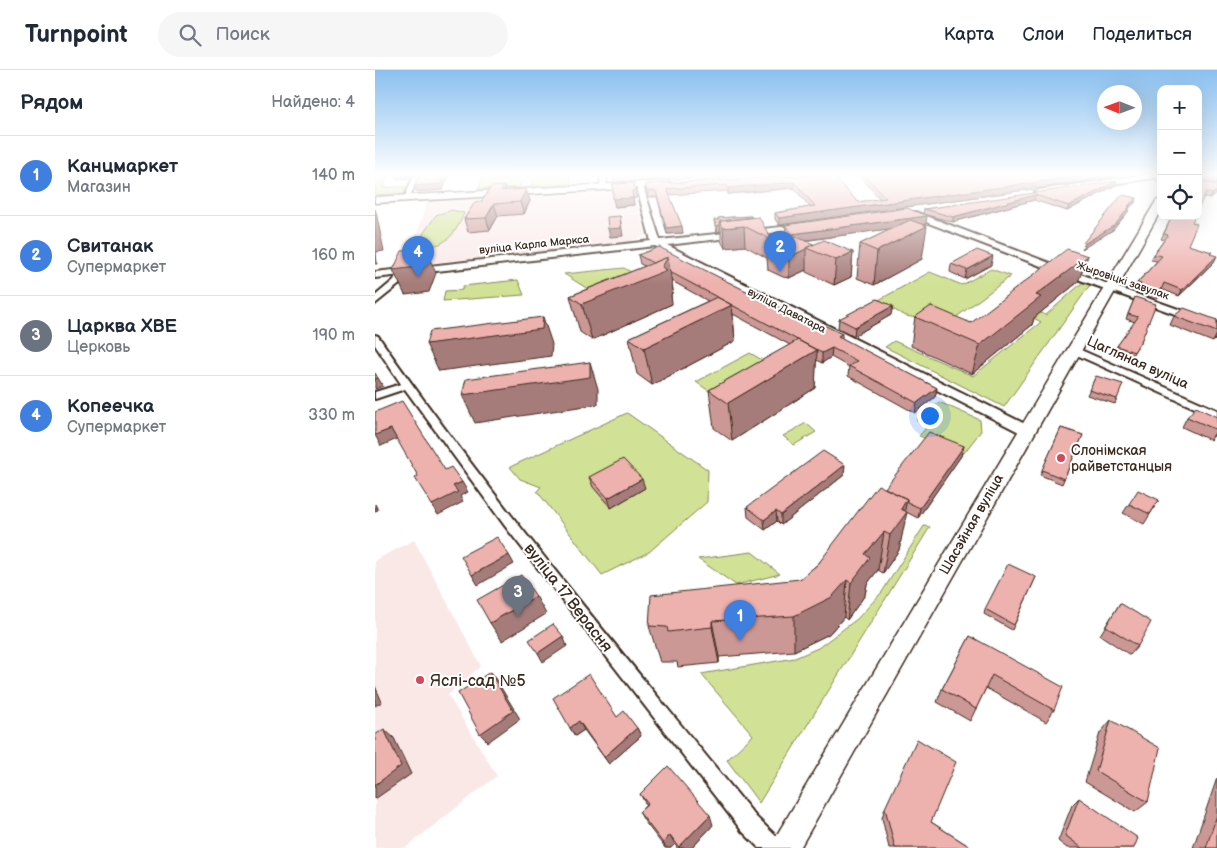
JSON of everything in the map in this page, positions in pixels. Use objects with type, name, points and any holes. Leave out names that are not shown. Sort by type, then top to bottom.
[{"type":"main road","name":"Шасэйная вуліца","points":[[784,848],[1155,211]]},
{"type":"street","points":[[647,211],[656,243]]},
{"type":"street","points":[[901,214],[922,211]]},
{"type":"street","name":"Жыровіцкі завулак","points":[[911,213],[1217,326]]},
{"type":"street","name":"вуліца Карла Маркса","points":[[375,275],[814,225]]},
{"type":"street","name":"вуліца Даватара","points":[[656,243],[1026,430]]},
{"type":"street","points":[[375,301],[397,281],[403,271]]},
{"type":"street","name":"вуліца 17 Верасня","points":[[375,338],[407,386],[510,522],[749,824],[775,848]]},
{"type":"street","name":"Цагляная вуліца","points":[[1074,350],[1217,414]]},
{"type":"street","points":[[375,396],[407,386]]},
{"type":"shaded area","points":[[424,211],[640,211],[646,235],[628,242],[430,263],[409,259]]},
{"type":"shaded area","name":"Яслі-сад №5","points":[[414,540],[481,666],[448,695],[497,776],[405,848],[375,848],[375,560]]},
{"type":"green space","points":[[448,211],[464,213],[448,239],[436,245],[420,244],[419,240],[436,215]]},
{"type":"green space","points":[[624,268],[649,282],[607,301],[564,274]]},
{"type":"green space","points":[[991,269],[1011,276],[947,324],[906,316],[877,301],[930,272],[962,285]]},
{"type":"green space","points":[[518,280],[524,295],[443,301],[445,291],[462,290],[463,286]]},
{"type":"green space","points":[[1083,282],[1090,285],[1004,407],[885,347],[894,341],[973,376],[1041,322],[1018,310],[1023,306],[1046,315]]},
{"type":"green space","points":[[750,353],[776,368],[722,400],[696,382]]},
{"type":"green space","points":[[939,402],[980,420],[981,431],[964,453],[919,436],[926,428],[916,420]]},
{"type":"green space","points":[[627,413],[708,470],[707,502],[649,552],[602,575],[537,491],[541,487],[520,479],[510,467]]},
{"type":"green space","points":[[806,423],[816,432],[794,445],[783,436]]},
{"type":"green space","points":[[924,526],[930,527],[759,803],[727,760],[753,735],[701,674],[795,658],[818,648],[857,619],[882,592]]},
{"type":"green space","points":[[752,552],[780,574],[736,585],[698,559]]},
{"type":"building","points":[[469,211],[490,211],[486,218],[464,219]]},
{"type":"building","points":[[661,211],[676,211],[682,226],[666,228]]},
{"type":"building","points":[[785,211],[827,211],[779,218],[775,213]]},
{"type":"building","points":[[883,211],[915,211],[927,216],[792,234],[785,225]]},
{"type":"building","points":[[932,211],[974,211],[953,217]]},
{"type":"building","points":[[1109,211],[1126,211],[1115,225],[1083,243]]},
{"type":"building","points":[[620,216],[621,228],[608,229],[607,217]]},
{"type":"building","points":[[751,216],[720,221],[720,225],[717,226],[714,220],[719,220],[718,218]]},
{"type":"building","points":[[759,217],[770,237],[783,231],[813,244],[789,257],[783,256],[767,249],[773,247],[766,243],[772,240],[744,226],[723,228],[720,221]]},
{"type":"building","points":[[910,220],[927,226],[877,251],[860,244]]},
{"type":"building","points":[[1170,220],[1193,220],[1192,222],[1197,224],[1188,245],[1212,252],[1210,254],[1217,256],[1182,290],[1164,283],[1160,293],[1140,286],[1141,284],[1137,283],[1162,256],[1154,254],[1168,235],[1164,234]]},
{"type":"building","points":[[824,240],[853,252],[836,260],[806,248]]},
{"type":"building","points":[[659,247],[790,313],[822,328],[826,326],[842,334],[838,336],[937,388],[917,403],[849,366],[857,361],[832,348],[822,353],[670,272],[668,257],[653,263],[638,255]]},
{"type":"building","points":[[425,249],[417,267],[393,270],[402,251]]},
{"type":"building","points":[[1067,249],[1088,256],[1036,295],[1041,297],[980,345],[915,317],[931,306],[971,323]]},
{"type":"building","points":[[977,250],[993,256],[967,270],[951,264]]},
{"type":"building","points":[[668,257],[662,267],[667,270],[582,304],[570,296]]},
{"type":"building","points":[[717,297],[732,305],[644,348],[629,338]]},
{"type":"building","points":[[1135,297],[1156,304],[1142,339],[1134,352],[1117,346],[1138,317],[1128,314]]},
{"type":"building","points":[[877,299],[893,306],[855,327],[839,319]]},
{"type":"building","points":[[1184,308],[1217,320],[1217,332],[1174,316]]},
{"type":"building","points":[[543,317],[542,329],[426,344],[430,331]]},
{"type":"building","points":[[798,340],[817,350],[728,403],[709,390]]},
{"type":"building","points":[[590,362],[590,377],[462,395],[466,379]]},
{"type":"building","points":[[1096,376],[1123,384],[1117,399],[1089,390]]},
{"type":"building","points":[[402,401],[445,470],[451,467],[462,482],[453,486],[458,492],[432,505],[415,478],[418,476],[391,429],[375,435],[375,412]]},
{"type":"building","points":[[1196,407],[1217,417],[1217,430],[1187,417]]},
{"type":"building","name":"Слонімская райветстанцыя","points":[[1061,428],[1083,435],[1064,479],[1042,470]]},
{"type":"building","points":[[929,432],[964,446],[920,508],[885,488]]},
{"type":"building","points":[[823,451],[845,465],[781,515],[776,511],[764,520],[747,507]]},
{"type":"building","points":[[623,459],[642,479],[608,498],[589,477]]},
{"type":"building","points":[[878,485],[907,499],[901,509],[907,512],[890,535],[884,532],[865,554],[870,558],[851,583],[847,580],[832,597],[794,616],[712,621],[712,627],[668,632],[667,627],[649,626],[651,595],[800,579],[818,564]]},
{"type":"building","points":[[1138,490],[1159,500],[1150,514],[1129,504]]},
{"type":"building","points":[[497,537],[509,555],[472,575],[461,556]]},
{"type":"building","points":[[1008,564],[1036,577],[1014,625],[985,609]]},
{"type":"building","points":[[521,575],[536,596],[490,623],[477,600]]},
{"type":"building","points":[[1120,603],[1151,622],[1138,646],[1106,626]]},
{"type":"building","points":[[553,624],[563,636],[538,653],[529,640]]},
{"type":"building","points":[[970,636],[1063,687],[1054,710],[992,675],[976,709],[942,689]]},
{"type":"building","points":[[490,672],[513,711],[480,734],[458,693]]},
{"type":"building","points":[[589,674],[617,717],[624,711],[637,728],[604,757],[579,721],[570,728],[553,698]]},
{"type":"building","points":[[1111,720],[1160,748],[1148,802],[1096,771]]},
{"type":"building","points":[[384,729],[401,766],[375,785],[375,735]]},
{"type":"building","points":[[917,739],[956,762],[931,822],[972,848],[895,848],[885,808]]},
{"type":"building","points":[[668,766],[710,815],[679,847],[670,835],[663,843],[639,812],[648,804],[640,794]]},
{"type":"building","points":[[1079,798],[1138,838],[1134,848],[1082,848],[1065,835]]},
{"type":"building","points":[[1217,815],[1217,848],[1206,848]]},
{"type":"place","name":"Свитанак","points":[[780,272]]},
{"type":"place","name":"Копеечка","points":[[418,277]]},
{"type":"place","name":"Слонімская райветстанцыя","points":[[1061,458]]},
{"type":"place","name":"Царква ХВЕ","points":[[518,617]]},
{"type":"place","name":"Канцмаркет","points":[[740,641]]},
{"type":"place","name":"Яслі-сад №5","points":[[420,680]]}]
